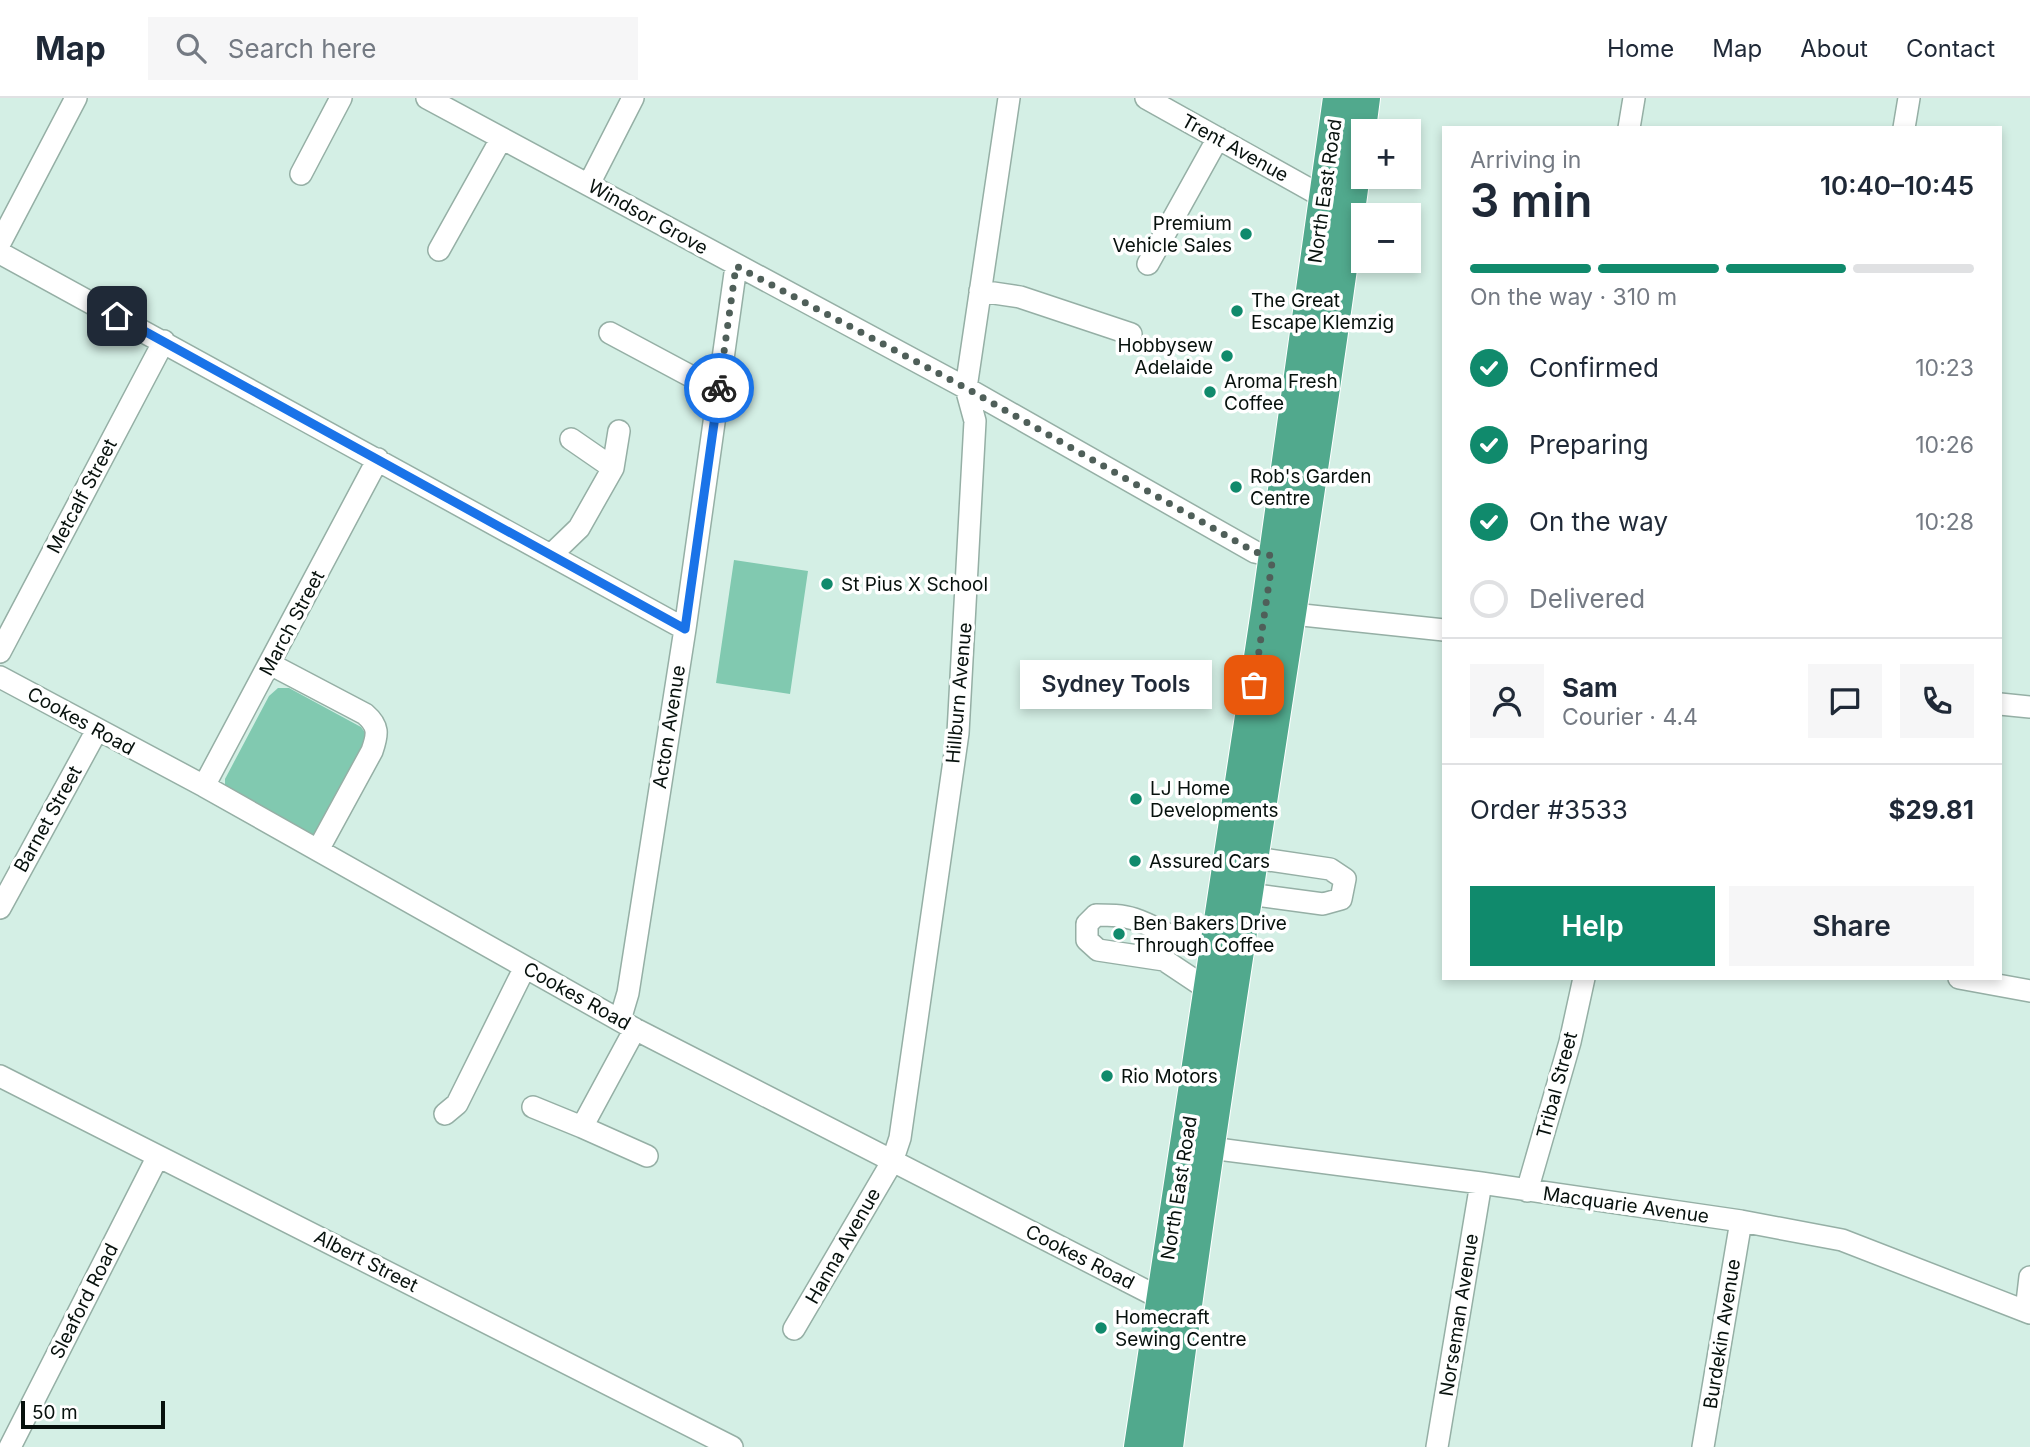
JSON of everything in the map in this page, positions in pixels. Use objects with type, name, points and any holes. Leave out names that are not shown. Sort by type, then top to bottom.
[{"type":"highway","name":"North East Road","points":[[1338,98],[1338,200]]},
{"type":"highway","name":"North East Road","points":[[1139,1447],[1175,1300],[1338,200],[1365,98]]},
{"type":"highway","name":"North East Road","points":[[1198,1146],[1209,990],[1217,937],[1236,893]]},
{"type":"highway","name":"North East Road","points":[[1168,1447],[1175,1300]]},
{"type":"street","points":[[0,243],[76,98]]},
{"type":"street","points":[[301,174],[341,98]]},
{"type":"street","name":"Windsor Grove","points":[[427,98],[966,388],[1239,543],[1287,557]]},
{"type":"street","points":[[589,184],[633,98]]},
{"type":"street","name":"Hillburn Avenue","points":[[892,1163],[900,1138],[958,733],[975,421],[966,388],[1009,98]]},
{"type":"street","name":"Trent Avenue","points":[[1146,98],[1338,200]]},
{"type":"street","points":[[1629,126],[1633,98]]},
{"type":"street","points":[[1904,126],[1909,98]]},
{"type":"street","points":[[1149,264],[1218,138]]},
{"type":"street","points":[[439,250],[501,139]]},
{"type":"street","points":[[0,253],[685,629]]},
{"type":"street","name":"Acton Avenue","points":[[582,1127],[627,1024],[628,993],[685,629],[736,266]]},
{"type":"street","points":[[980,291],[1020,297],[1131,334]]},
{"type":"street","points":[[610,333],[696,379],[719,386]]},
{"type":"street","name":"Metcalf Street","points":[[0,652],[163,341]]},
{"type":"street","points":[[551,555],[579,528],[613,468],[619,431]]},
{"type":"street","points":[[571,439],[613,468]]},
{"type":"street","name":"March Street","points":[[204,786],[379,459]]},
{"type":"street","points":[[1279,612],[1442,630]]},
{"type":"street","points":[[270,664],[365,714],[375,723],[378,736],[372,751],[318,850]]},
{"type":"street","name":"Cookes Road","points":[[0,677],[204,786],[627,1024],[892,1163],[1175,1300]]},
{"type":"street","points":[[2002,704],[2030,707]]},
{"type":"street","name":"Barnet Street","points":[[0,908],[97,730]]},
{"type":"street","points":[[1236,893],[1323,905],[1341,899],[1345,879],[1330,869],[1242,857]]},
{"type":"street","points":[[1209,990],[1164,960],[1098,950],[1087,940],[1087,924],[1096,915],[1115,915],[1136,920],[1164,935],[1194,943],[1217,937]]},
{"type":"street","points":[[445,1114],[457,1104],[525,967]]},
{"type":"street","name":"Tribal Street","points":[[1527,1191],[1570,1042],[1584,980]]},
{"type":"street","points":[[1970,980],[2030,991]]},
{"type":"street","name":"Albert Street","points":[[0,1076],[732,1447]]},
{"type":"street","points":[[533,1107],[647,1156]]},
{"type":"street","name":"Macquarie Avenue","points":[[1198,1146],[1481,1183],[1741,1221],[1842,1240],[2028,1312]]},
{"type":"street","name":"Sleaford Road","points":[[10,1447],[158,1156]]},
{"type":"street","name":"Hanna Avenue","points":[[794,1329],[892,1163]]},
{"type":"street","name":"Norseman Avenue","points":[[1437,1447],[1481,1183]]},
{"type":"street","name":"Burdekin Avenue","points":[[1703,1447],[1741,1221]]},
{"type":"street","points":[[2028,1312],[2030,1278]]},
{"type":"green space","points":[[734,560],[808,571],[790,694],[716,683]]},
{"type":"green space","points":[[278,688],[289,688],[361,727],[368,737],[368,746],[314,837],[225,788],[225,779],[269,696]]},
{"type":"way so far","points":[[719,388],[736,266],[966,388],[1203,524],[1255,552],[1273,556],[1254,685]]},
{"type":"place","name":"Premium Vehicle Sales","points":[[1246,234]]},
{"type":"place","name":"The Great Escape Klemzig","points":[[1237,311]]},
{"type":"place","name":"Hobbysew Adelaide","points":[[1227,356]]},
{"type":"place","name":"Aroma Fresh Coffee","points":[[1210,392]]},
{"type":"place","name":"Rob's Garden Centre","points":[[1236,487]]},
{"type":"place","name":"St Pius X School","points":[[827,584]]},
{"type":"place","name":"Sydney Tools","points":[[1254,685]]},
{"type":"place","name":"LJ Home Developments","points":[[1136,799]]},
{"type":"place","name":"Assured Cars","points":[[1135,861]]},
{"type":"place","name":"Ben Bakers Drive Through Coffee","points":[[1119,934]]},
{"type":"place","name":"Rio Motors","points":[[1107,1076]]},
{"type":"place","name":"Homecraft Sewing Centre","points":[[1101,1328]]},
{"type":"route","points":[[117,316],[685,629],[719,388]]}]
